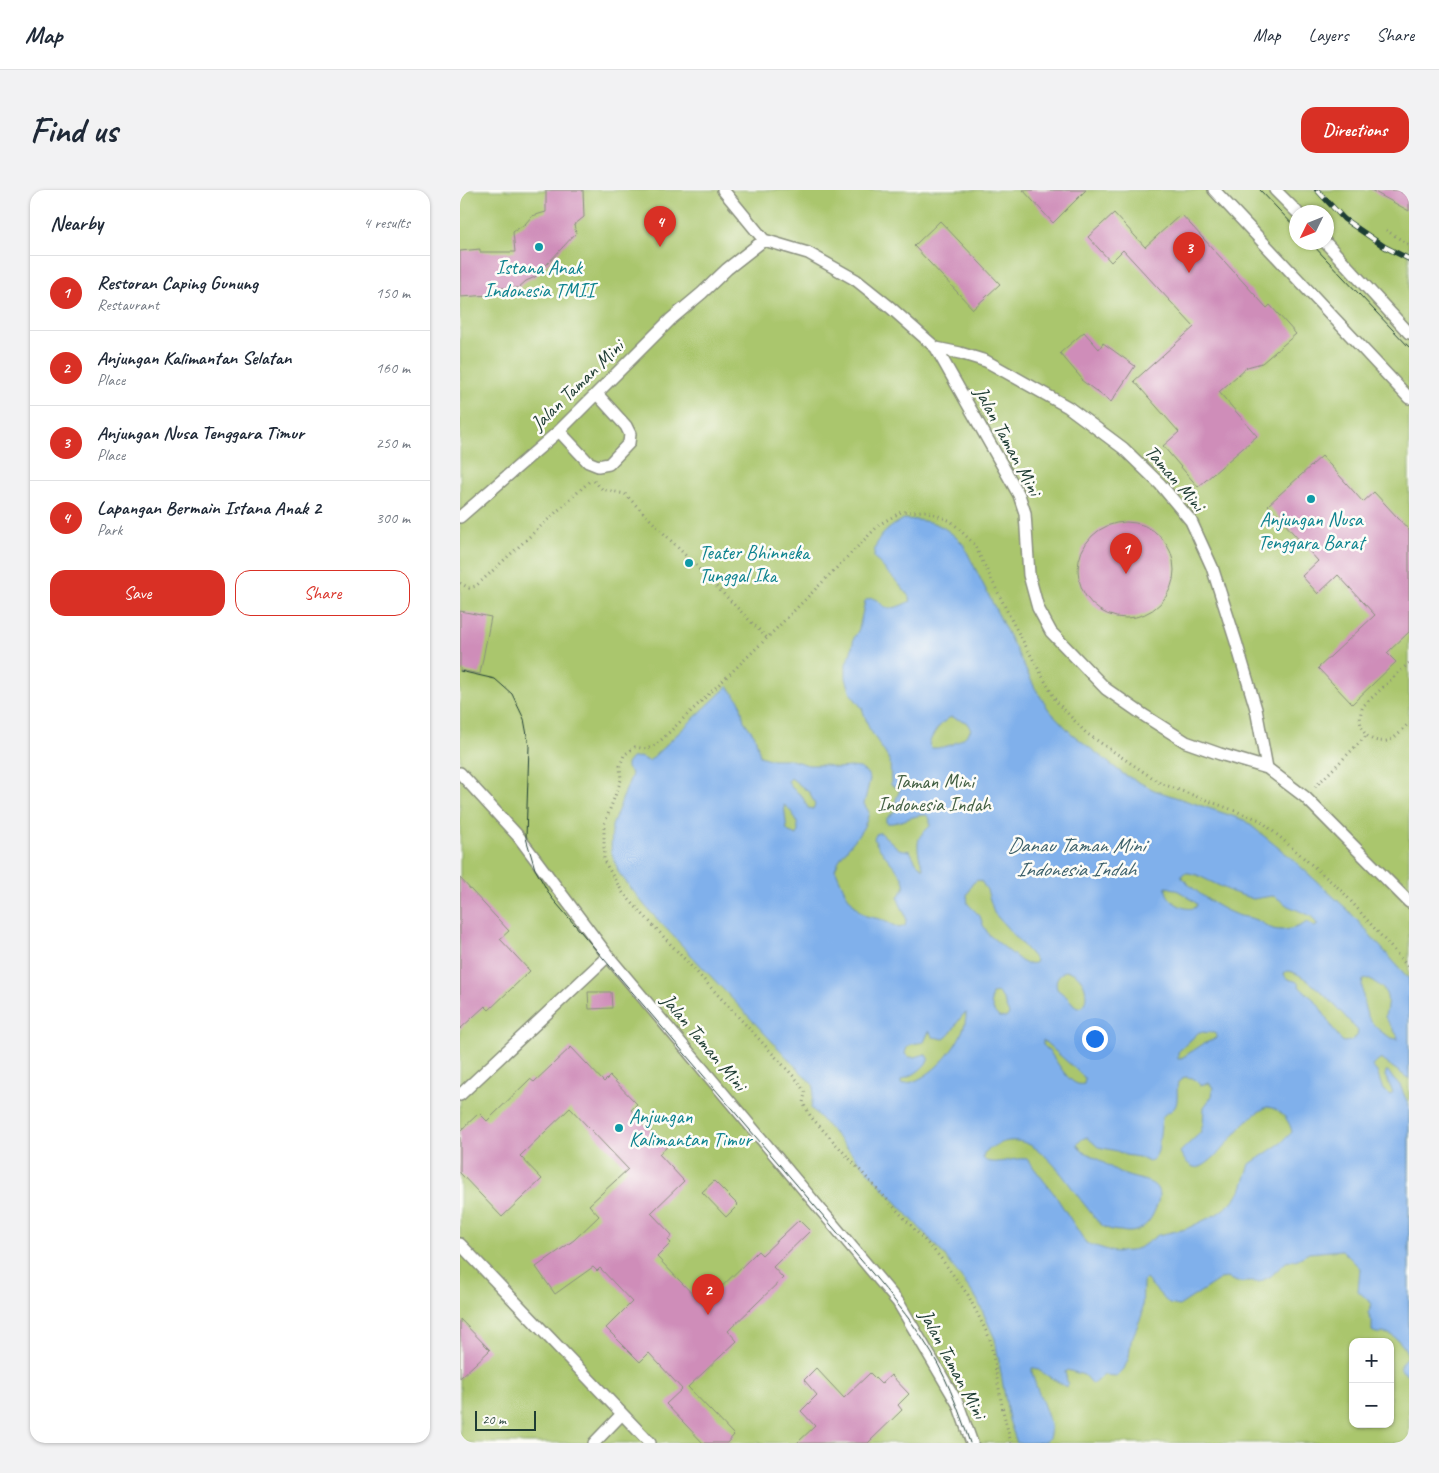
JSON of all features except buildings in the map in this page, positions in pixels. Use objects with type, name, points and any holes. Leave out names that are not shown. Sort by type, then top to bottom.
[{"type":"lane","points":[[723,190],[764,240]]},
{"type":"lane","points":[[1214,190],[1409,398]]},
{"type":"lane","points":[[1276,190],[1290,205]]},
{"type":"lane","name":"Jalan Taman Mini","points":[[460,517],[559,431],[671,319],[727,269],[764,240],[808,253],[856,280],[936,348],[1019,495],[1025,514],[1029,575],[1038,608],[1051,632],[1106,689],[1178,737],[1186,742],[1220,754],[1267,768],[1305,796],[1409,902]]},
{"type":"lane","points":[[1332,250],[1409,333]]},
{"type":"lane","name":"Taman Mini","points":[[936,348],[986,361],[1068,408],[1123,448],[1160,484],[1191,521],[1212,567],[1236,642],[1256,709],[1267,768]]},
{"type":"lane","points":[[559,431],[588,462],[598,466],[609,464],[629,443],[630,434],[626,426],[596,394]]},
{"type":"lane","name":"Jalan Taman Mini","points":[[460,772],[518,836],[608,956],[898,1302],[958,1404],[972,1443]]},
{"type":"lane","points":[[460,1095],[608,956]]},
{"type":"lane","points":[[460,1244],[650,1443]]},
{"type":"lane","points":[[594,1443],[622,1414]]},
{"type":"path","points":[[1386,230],[1409,245]]},
{"type":"path","points":[[460,583],[469,588],[476,586],[592,479],[602,489],[625,494],[767,638]]},
{"type":"path","points":[[1011,1443],[1003,1411],[990,1339],[968,1295],[940,1257],[811,1117],[803,1103],[805,1093],[798,1080],[623,893],[604,861],[604,825],[621,780],[620,766],[624,755],[635,747],[647,749],[657,744],[767,638],[880,524],[901,512],[926,511],[951,521],[974,544],[1013,623],[1056,701],[1086,733],[1160,783],[1260,820],[1342,891],[1409,968]]},
{"type":"path","points":[[1409,663],[1363,706],[1360,713],[1366,736],[1372,740],[1388,741],[1395,737],[1409,723]]},
{"type":"path","points":[[1305,796],[1366,736]]},
{"type":"green space","name":"Taman Mini Indonesia Indah","points":[[460,190],[1409,190],[1409,1443],[460,1443]]},
{"type":"water","name":"Danau Taman Mini Indonesia Indah","points":[[904,519],[936,524],[943,527],[963,544],[1035,688],[1049,710],[1071,733],[1123,774],[1154,790],[1244,820],[1290,857],[1348,910],[1409,979],[1409,1079],[1381,1059],[1372,1066],[1377,1072],[1383,1090],[1390,1095],[1393,1092],[1385,1076],[1386,1071],[1388,1071],[1400,1085],[1409,1106],[1409,1375],[1400,1368],[1408,1356],[1401,1343],[1389,1334],[1372,1331],[1372,1322],[1368,1313],[1372,1304],[1358,1291],[1360,1268],[1342,1250],[1309,1253],[1298,1259],[1286,1262],[1271,1276],[1259,1282],[1237,1282],[1227,1278],[1220,1279],[1179,1306],[1169,1304],[1146,1279],[1143,1282],[1142,1315],[1131,1341],[1129,1357],[1124,1369],[1117,1376],[1104,1375],[1094,1383],[1091,1383],[1084,1375],[1067,1370],[1065,1372],[1068,1385],[1066,1387],[1032,1368],[1048,1419],[1049,1437],[1044,1442],[1017,1443],[1009,1420],[995,1339],[977,1299],[945,1256],[811,1108],[814,1086],[646,907],[619,873],[611,851],[612,826],[632,774],[627,768],[627,764],[632,758],[639,757],[649,761],[728,686],[740,702],[744,721],[755,736],[760,756],[769,759],[788,759],[808,765],[860,768],[867,773],[870,779],[864,804],[869,812],[867,820],[859,835],[843,854],[835,869],[846,894],[859,911],[866,916],[880,919],[899,928],[905,926],[906,918],[898,898],[904,888],[904,883],[897,870],[876,844],[874,838],[877,833],[881,833],[899,849],[910,851],[916,862],[923,869],[918,851],[918,842],[921,835],[930,826],[930,819],[927,815],[922,815],[886,823],[886,819],[896,810],[896,799],[900,790],[891,785],[890,761],[869,728],[862,708],[851,694],[846,678],[846,664],[854,638],[859,629],[865,601],[873,598],[887,608],[891,608],[911,601],[906,592],[874,557],[877,544],[883,534]],"holes":[[[951,717],[966,722],[971,729],[960,741],[932,748],[929,745],[932,737],[944,722]],[[791,778],[810,793],[815,805],[813,809],[808,808],[802,796],[791,787],[788,781]],[[784,805],[795,818],[798,827],[797,835],[787,830]],[[1184,873],[1197,875],[1232,892],[1253,899],[1276,897],[1288,906],[1311,916],[1318,925],[1314,927],[1307,922],[1291,929],[1273,929],[1254,919],[1237,915],[1222,908],[1200,894],[1182,878]],[[977,880],[981,881],[987,890],[994,913],[1036,960],[1035,963],[1027,964],[1021,961],[989,935],[980,916],[968,904],[967,895],[972,884]],[[1166,887],[1178,891],[1197,904],[1196,907],[1192,908],[1182,907],[1168,896]],[[1065,971],[1071,972],[1084,984],[1086,996],[1082,1007],[1077,1008],[1057,989],[1058,976]],[[1287,971],[1295,973],[1314,986],[1335,1005],[1358,1031],[1357,1036],[1351,1041],[1343,1042],[1314,999],[1297,982],[1286,977],[1284,973]],[[1367,979],[1376,983],[1385,992],[1387,996],[1385,1017],[1398,1039],[1392,1038],[1377,1028],[1372,1023],[1365,1006],[1362,985],[1363,980]],[[997,992],[1002,997],[1009,1014],[1006,1018],[997,1015],[993,1010],[992,994]],[[966,1012],[961,1035],[945,1059],[923,1077],[901,1084],[901,1080],[917,1072],[929,1059],[925,1054],[914,1057],[907,1056],[905,1054],[907,1047],[924,1042],[929,1031],[933,1037],[944,1039]],[[1199,1032],[1215,1033],[1217,1038],[1203,1044],[1178,1059],[1178,1052]],[[1043,1040],[1083,1076],[1085,1079],[1084,1084],[1078,1084],[1073,1081],[1062,1070],[1048,1049],[1043,1045]],[[1185,1077],[1193,1078],[1200,1085],[1209,1083],[1213,1088],[1212,1096],[1204,1107],[1203,1125],[1200,1133],[1180,1152],[1185,1161],[1194,1167],[1200,1167],[1211,1160],[1247,1121],[1267,1107],[1280,1112],[1289,1124],[1292,1132],[1281,1143],[1250,1164],[1241,1191],[1229,1205],[1217,1214],[1186,1229],[1158,1235],[1141,1247],[1130,1251],[1114,1252],[1086,1243],[1055,1195],[1027,1159],[991,1162],[983,1158],[984,1153],[1001,1143],[1016,1141],[1031,1145],[1056,1167],[1101,1224],[1106,1228],[1114,1230],[1136,1231],[1141,1229],[1150,1220],[1157,1205],[1158,1189],[1148,1182],[1127,1176],[1116,1170],[1082,1151],[1077,1144],[1087,1137],[1098,1147],[1139,1157],[1149,1162],[1158,1151],[1162,1117],[1174,1109],[1176,1104],[1178,1082]]]},
{"type":"tram line","points":[[1260,190],[1289,221]]},
{"type":"tram line","points":[[1318,250],[1409,347]]},
{"type":"tram line","points":[[460,671],[495,679],[512,694],[524,719],[529,746],[526,838],[535,869],[551,897],[906,1315],[932,1353],[945,1378],[970,1443]]},
{"type":"railway","points":[[1317,190],[1344,219],[1385,247],[1409,259]]},
{"type":"railway","points":[[1403,190],[1409,194]]},
{"type":"place","name":"Istana Anak Indonesia TMII","points":[[539,247]]},
{"type":"place","name":"Lapangan Bermain Istana Anak 2","points":[[660,247]]},
{"type":"place","name":"Anjungan Nusa Tenggara Timur","points":[[1189,273]]},
{"type":"place","name":"Anjungan Nusa Tenggara Barat","points":[[1311,499]]},
{"type":"place","name":"Teater Bhinneka Tunggal Ika","points":[[689,563]]},
{"type":"place","name":"Restoran Caping Gunung","points":[[1126,574]]},
{"type":"place","name":"Anjungan Kalimantan Timur","points":[[619,1128]]},
{"type":"place","name":"Anjungan Kalimantan Selatan","points":[[708,1315]]}]
